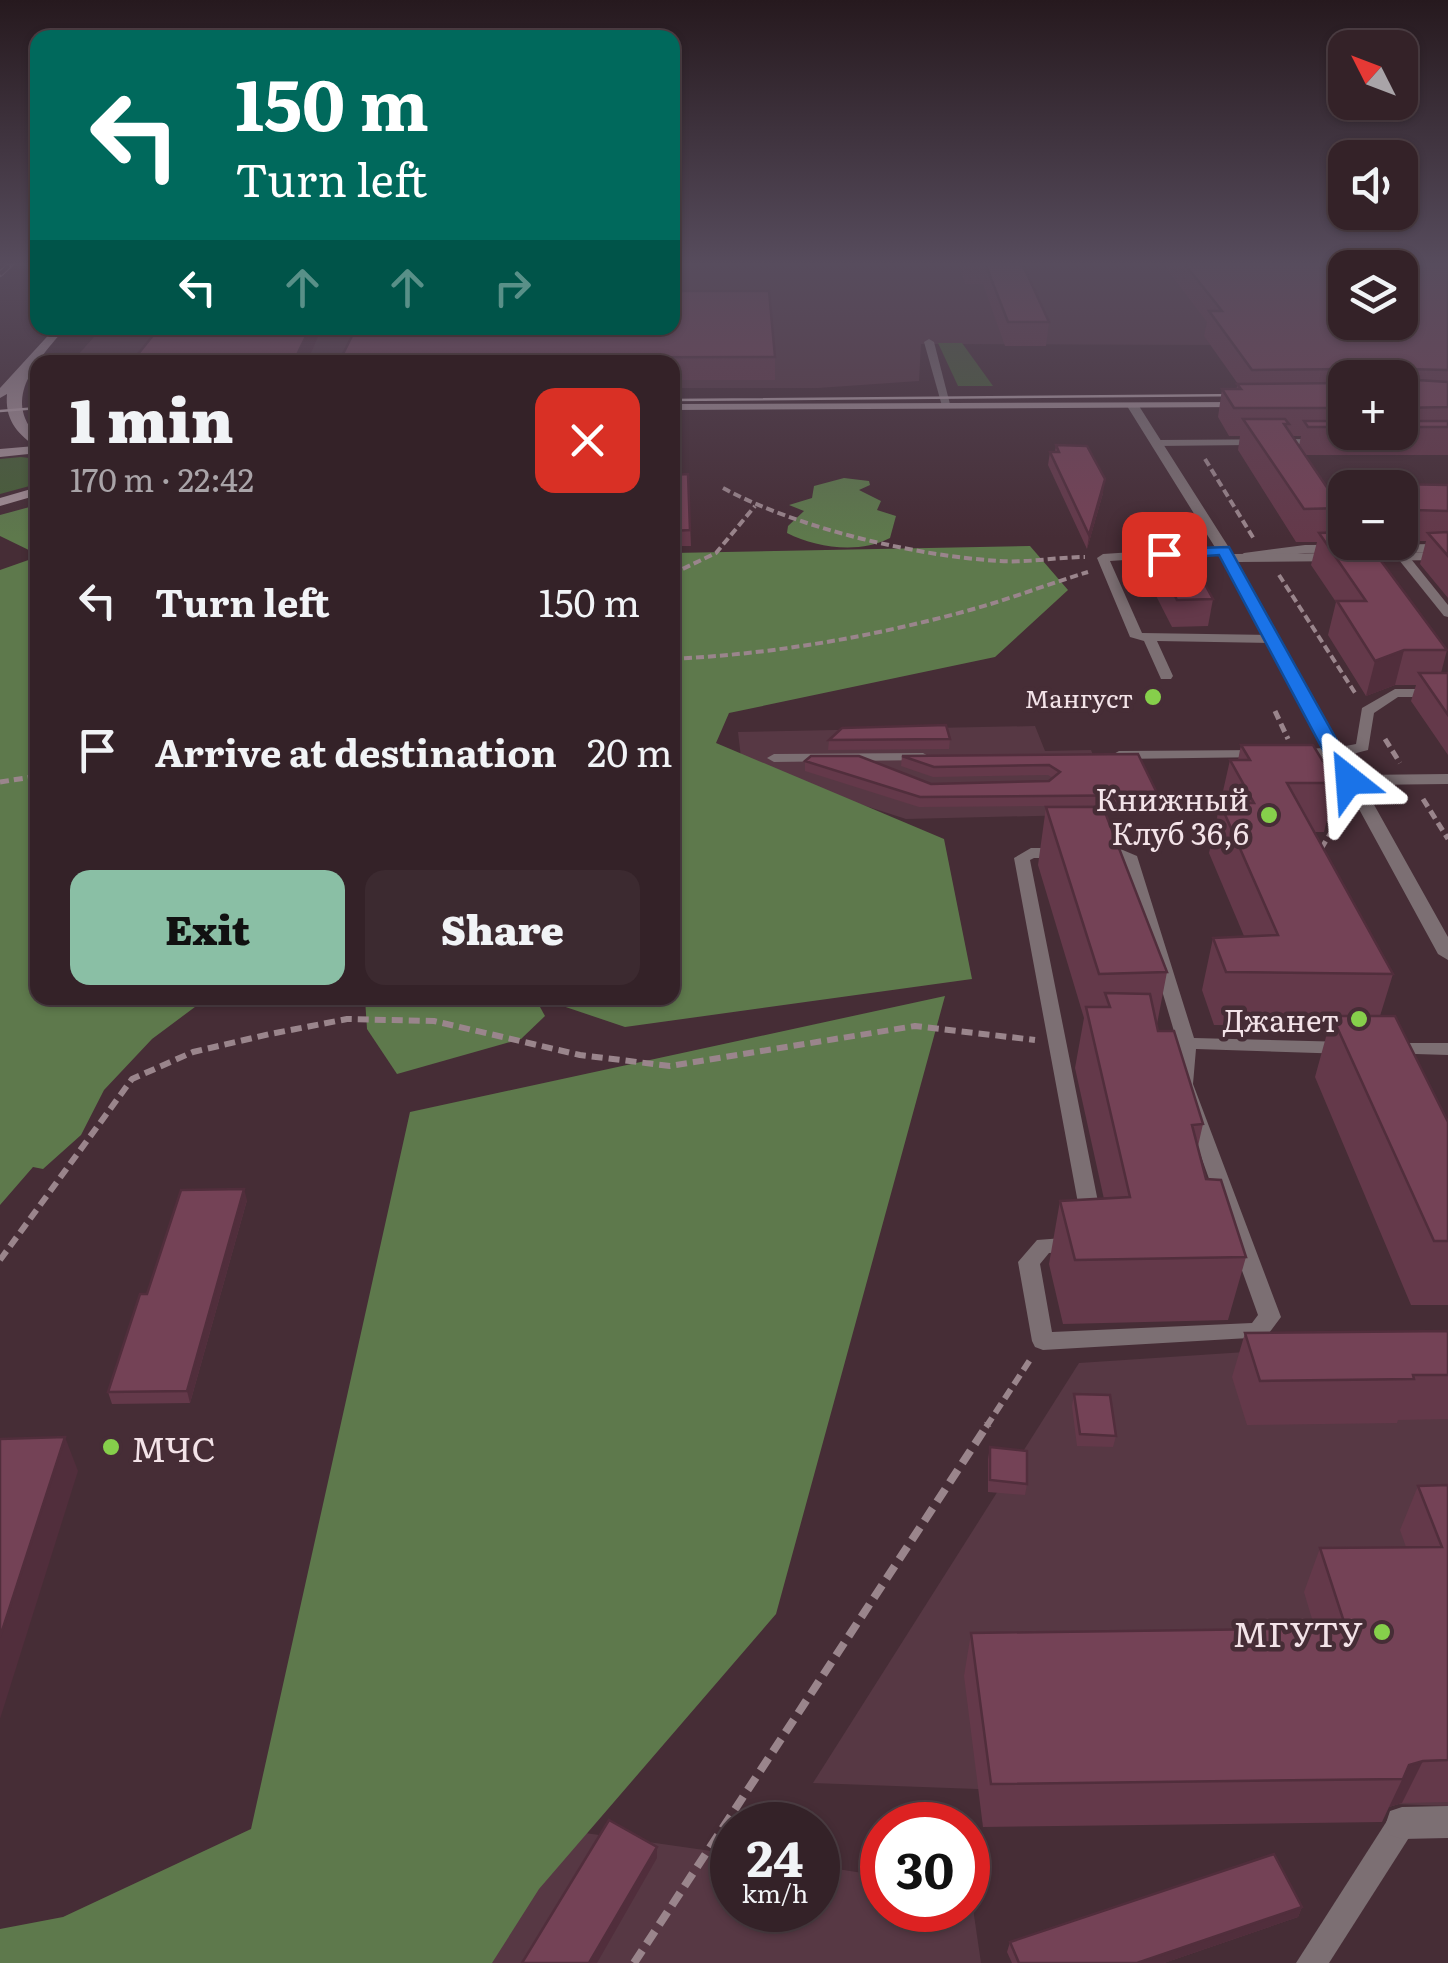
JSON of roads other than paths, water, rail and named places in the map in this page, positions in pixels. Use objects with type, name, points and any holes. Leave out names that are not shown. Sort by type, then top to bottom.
[{"type":"street","points":[[0,395],[30,359]]},
{"type":"street","points":[[18,372],[9,406],[16,424],[30,438]]},
{"type":"street","points":[[680,407],[1253,404]]},
{"type":"street","points":[[1133,406],[1226,554],[1448,954]]},
{"type":"street","points":[[16,424],[30,429]]},
{"type":"street","points":[[0,453],[30,447]]},
{"type":"street","points":[[0,502],[30,493]]},
{"type":"street","points":[[1226,554],[1328,550]]},
{"type":"street","points":[[1418,552],[1448,556]]},
{"type":"street","points":[[1349,780],[1448,779]]},
{"type":"street","points":[[1402,1823],[1448,1822]]},
{"type":"lane","points":[[933,355],[947,406]]},
{"type":"lane","points":[[1284,442],[1294,457]]},
{"type":"lane","points":[[1157,443],[1328,442]]},
{"type":"lane","points":[[1314,487],[1328,507]]},
{"type":"lane","points":[[1418,549],[1448,548]]},
{"type":"lane","points":[[1226,554],[1105,563],[1137,638],[1273,639]]},
{"type":"lane","points":[[1406,560],[1448,613]]},
{"type":"lane","points":[[1431,592],[1448,592]]},
{"type":"lane","points":[[1148,638],[1166,676]]},
{"type":"lane","points":[[1096,756],[1335,754],[1363,748],[1367,711],[1395,692],[1448,693]]},
{"type":"lane","points":[[857,757],[912,778]]},
{"type":"lane","points":[[774,758],[936,757]]},
{"type":"lane","points":[[1030,853],[1118,853],[1130,860],[1187,1044],[1184,1084],[1270,1317],[1258,1331],[1043,1341],[1030,1262],[1044,1245],[1080,1246],[1094,1232],[1067,1044],[1022,858],[1030,853]]},
{"type":"lane","points":[[1150,1044],[1448,1049]]},
{"type":"lane","points":[[1311,1963],[1402,1823]]},
{"type":"tram line","points":[[680,400],[1247,395]]},
{"type":"tram line","points":[[0,411],[30,409]]},
{"type":"place","name":"Мангуст","points":[[1153,697]]},
{"type":"place","name":"Книжный Клуб 36,6","points":[[1269,815]]},
{"type":"place","name":"Джанет","points":[[1359,1019]]},
{"type":"place","name":"МЧС","points":[[111,1447]]},
{"type":"place","name":"МГУТУ","points":[[1382,1632]]}]
